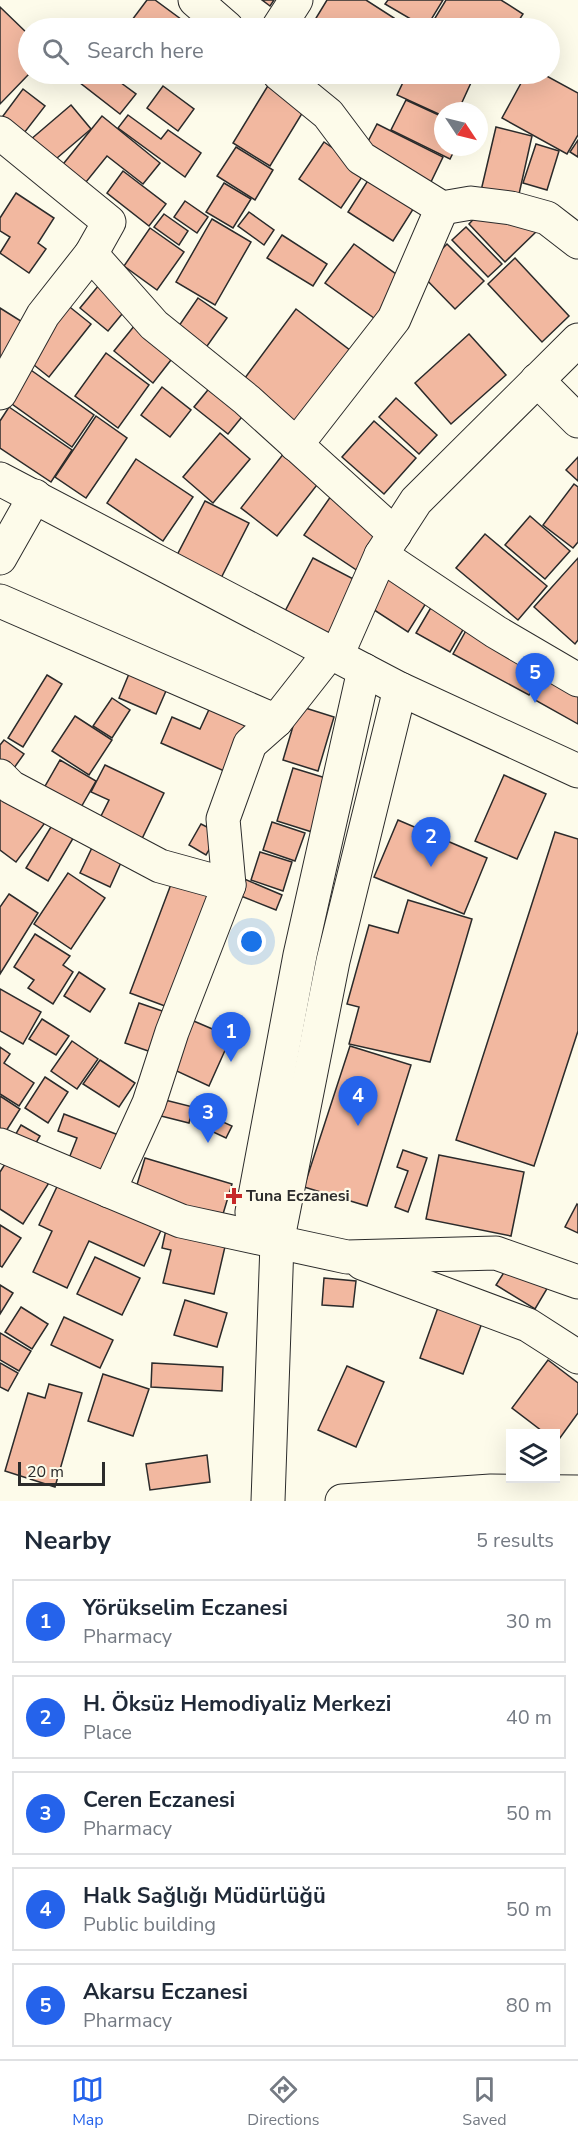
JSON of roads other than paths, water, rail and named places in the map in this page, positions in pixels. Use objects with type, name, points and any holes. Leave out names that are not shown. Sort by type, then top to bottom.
[{"type":"street","points":[[195,0],[216,18]]},
{"type":"street","points":[[284,18],[296,0]]},
{"type":"street","points":[[291,84],[328,114],[361,158],[442,208],[471,203],[511,208],[547,218],[578,243]]},
{"type":"street","points":[[0,134],[109,222],[91,254],[43,315],[0,393]]},
{"type":"street","points":[[296,445],[394,318],[442,208]]},
{"type":"street","points":[[91,254],[154,325],[247,400],[296,445],[388,544],[496,632],[578,680]]},
{"type":"street","points":[[277,1243],[252,1212],[300,955],[344,659],[388,544],[416,501],[578,340]]},
{"type":"street","points":[[537,380],[578,421]]},
{"type":"street","points":[[0,478],[400,689],[578,771]]},
{"type":"street","points":[[0,558],[34,496]]},
{"type":"street","points":[[0,601],[276,721]]},
{"type":"street","points":[[109,1191],[149,1102],[172,1032],[229,885],[223,819],[250,744],[344,659]]},
{"type":"street","points":[[268,1501],[277,1243],[333,961],[400,689]]},
{"type":"street","points":[[0,776],[11,787],[160,866],[229,885]]},
{"type":"street","points":[[0,1144],[181,1221],[347,1257],[528,1325],[578,1357]]},
{"type":"street","points":[[347,1257],[496,1253],[578,1282]]},
{"type":"street","points":[[342,1501],[491,1491],[578,1492]]},
{"type":"place","name":"Akarsu Eczanesi","points":[[535,703]]},
{"type":"place","name":"H. Öksüz Hemodiyaliz Merkezi","points":[[431,867]]},
{"type":"place","name":"Yörükselim Eczanesi","points":[[231,1062]]},
{"type":"place","name":"Halk Sağlığı Müdürlüğü","points":[[358,1126]]},
{"type":"place","name":"Ceren Eczanesi","points":[[208,1143]]},
{"type":"place","name":"Tuna Eczanesi","points":[[234,1196]]}]
